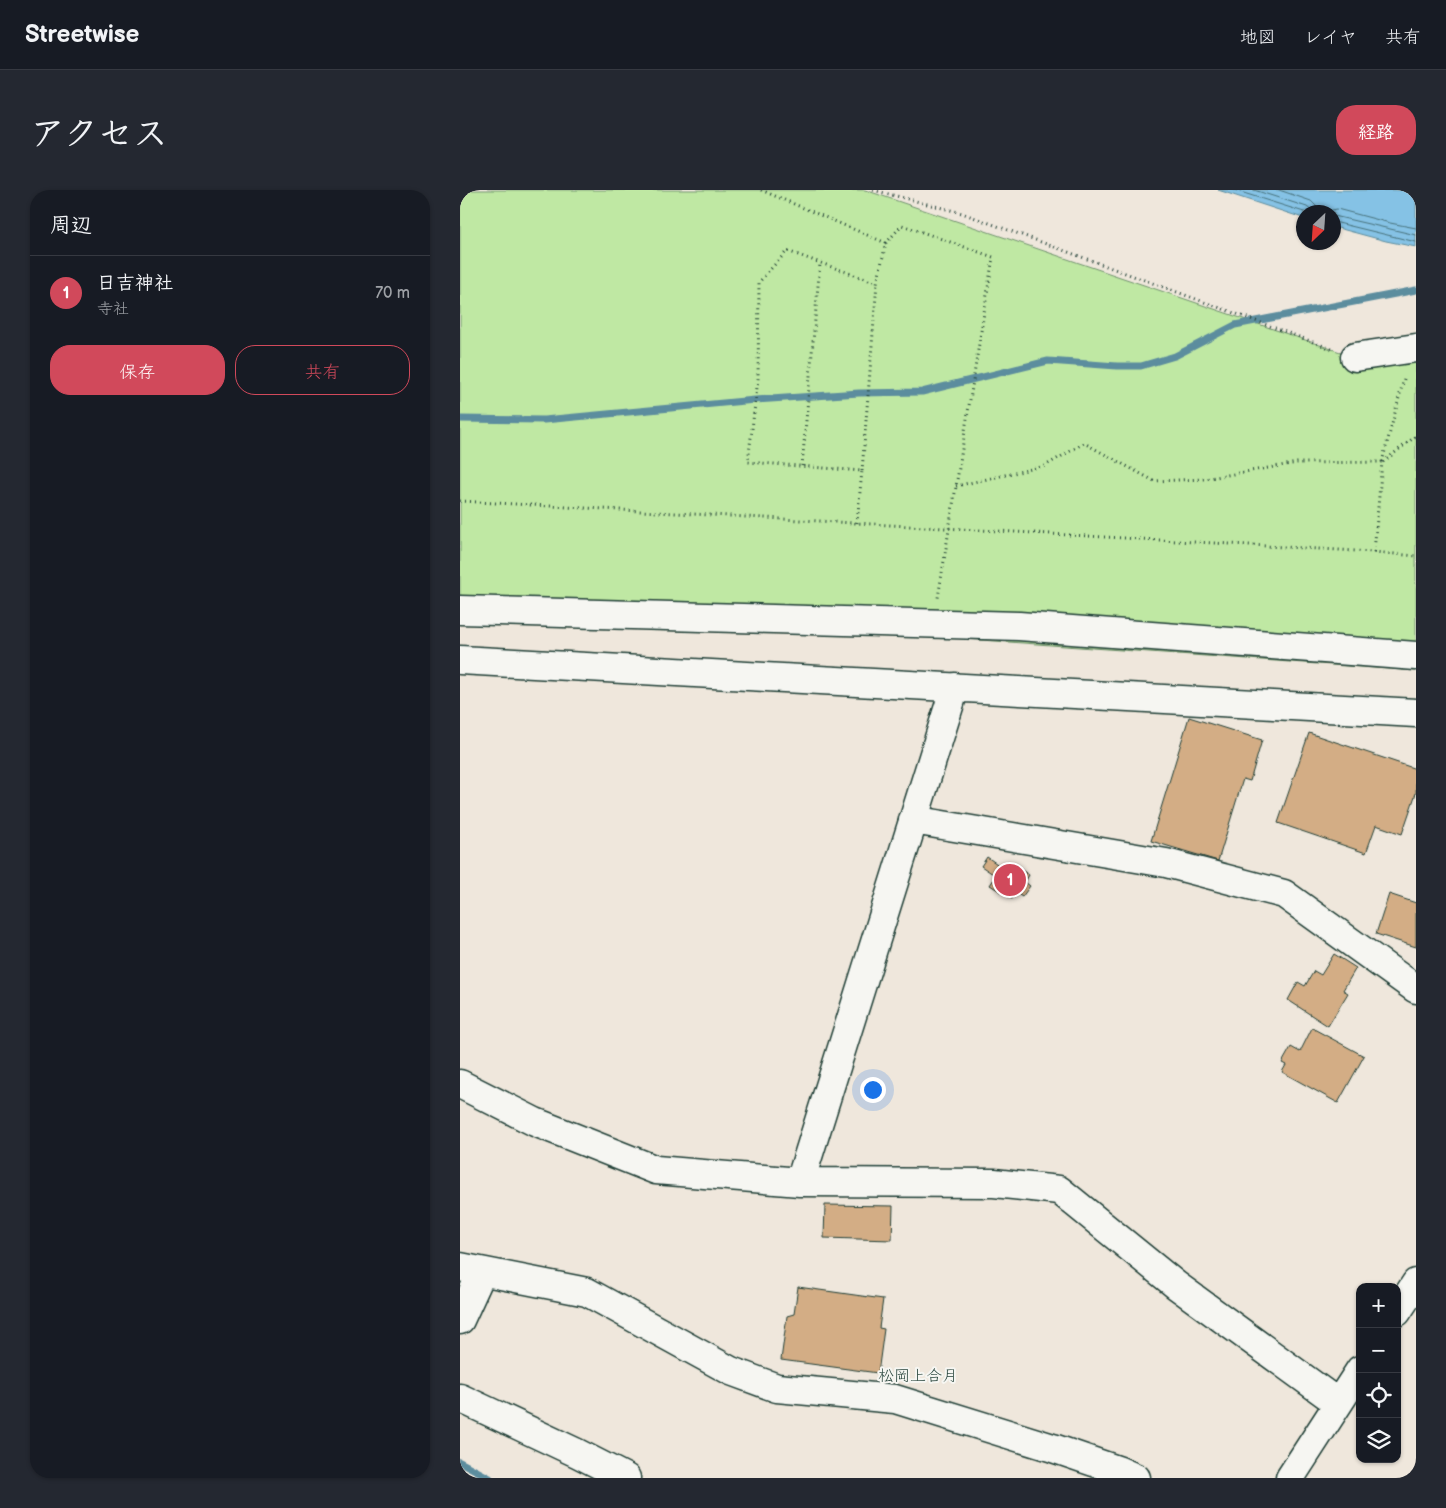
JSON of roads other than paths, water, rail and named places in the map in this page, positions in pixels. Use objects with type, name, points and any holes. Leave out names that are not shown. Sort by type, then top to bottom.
[{"type":"street","points":[[1355,357],[1414,348]]},
{"type":"street","points":[[460,610],[1019,626],[1416,656]]},
{"type":"street","points":[[460,660],[1416,713]]},
{"type":"street","points":[[800,1182],[955,687]]},
{"type":"street","points":[[914,820],[1166,864],[1284,894],[1416,989]]},
{"type":"street","points":[[460,1084],[535,1122],[656,1170],[800,1182],[994,1183],[1058,1190],[1176,1285],[1338,1404]]},
{"type":"street","points":[[460,1320],[471,1269],[587,1292],[731,1371],[777,1388],[895,1399],[1053,1448],[1136,1478]]},
{"type":"street","points":[[1401,1306],[1416,1283]]},
{"type":"street","points":[[1290,1478],[1358,1373]]},
{"type":"street","points":[[460,1398],[626,1478]]},
{"type":"water","points":[[1218,190],[1416,190],[1416,247],[1341,229],[1341,205],[1296,205],[1296,216]]},
{"type":"waterway","points":[[460,419],[544,420],[755,400],[859,393],[922,392],[1048,361],[1141,366],[1175,356],[1235,325],[1416,290]]},
{"type":"waterway","points":[[460,1462],[490,1478]]},
{"type":"place","name":"日吉神社","points":[[1010,880]]},
{"type":"district","name":"松岡上合月","points":[[918,1375]]}]
